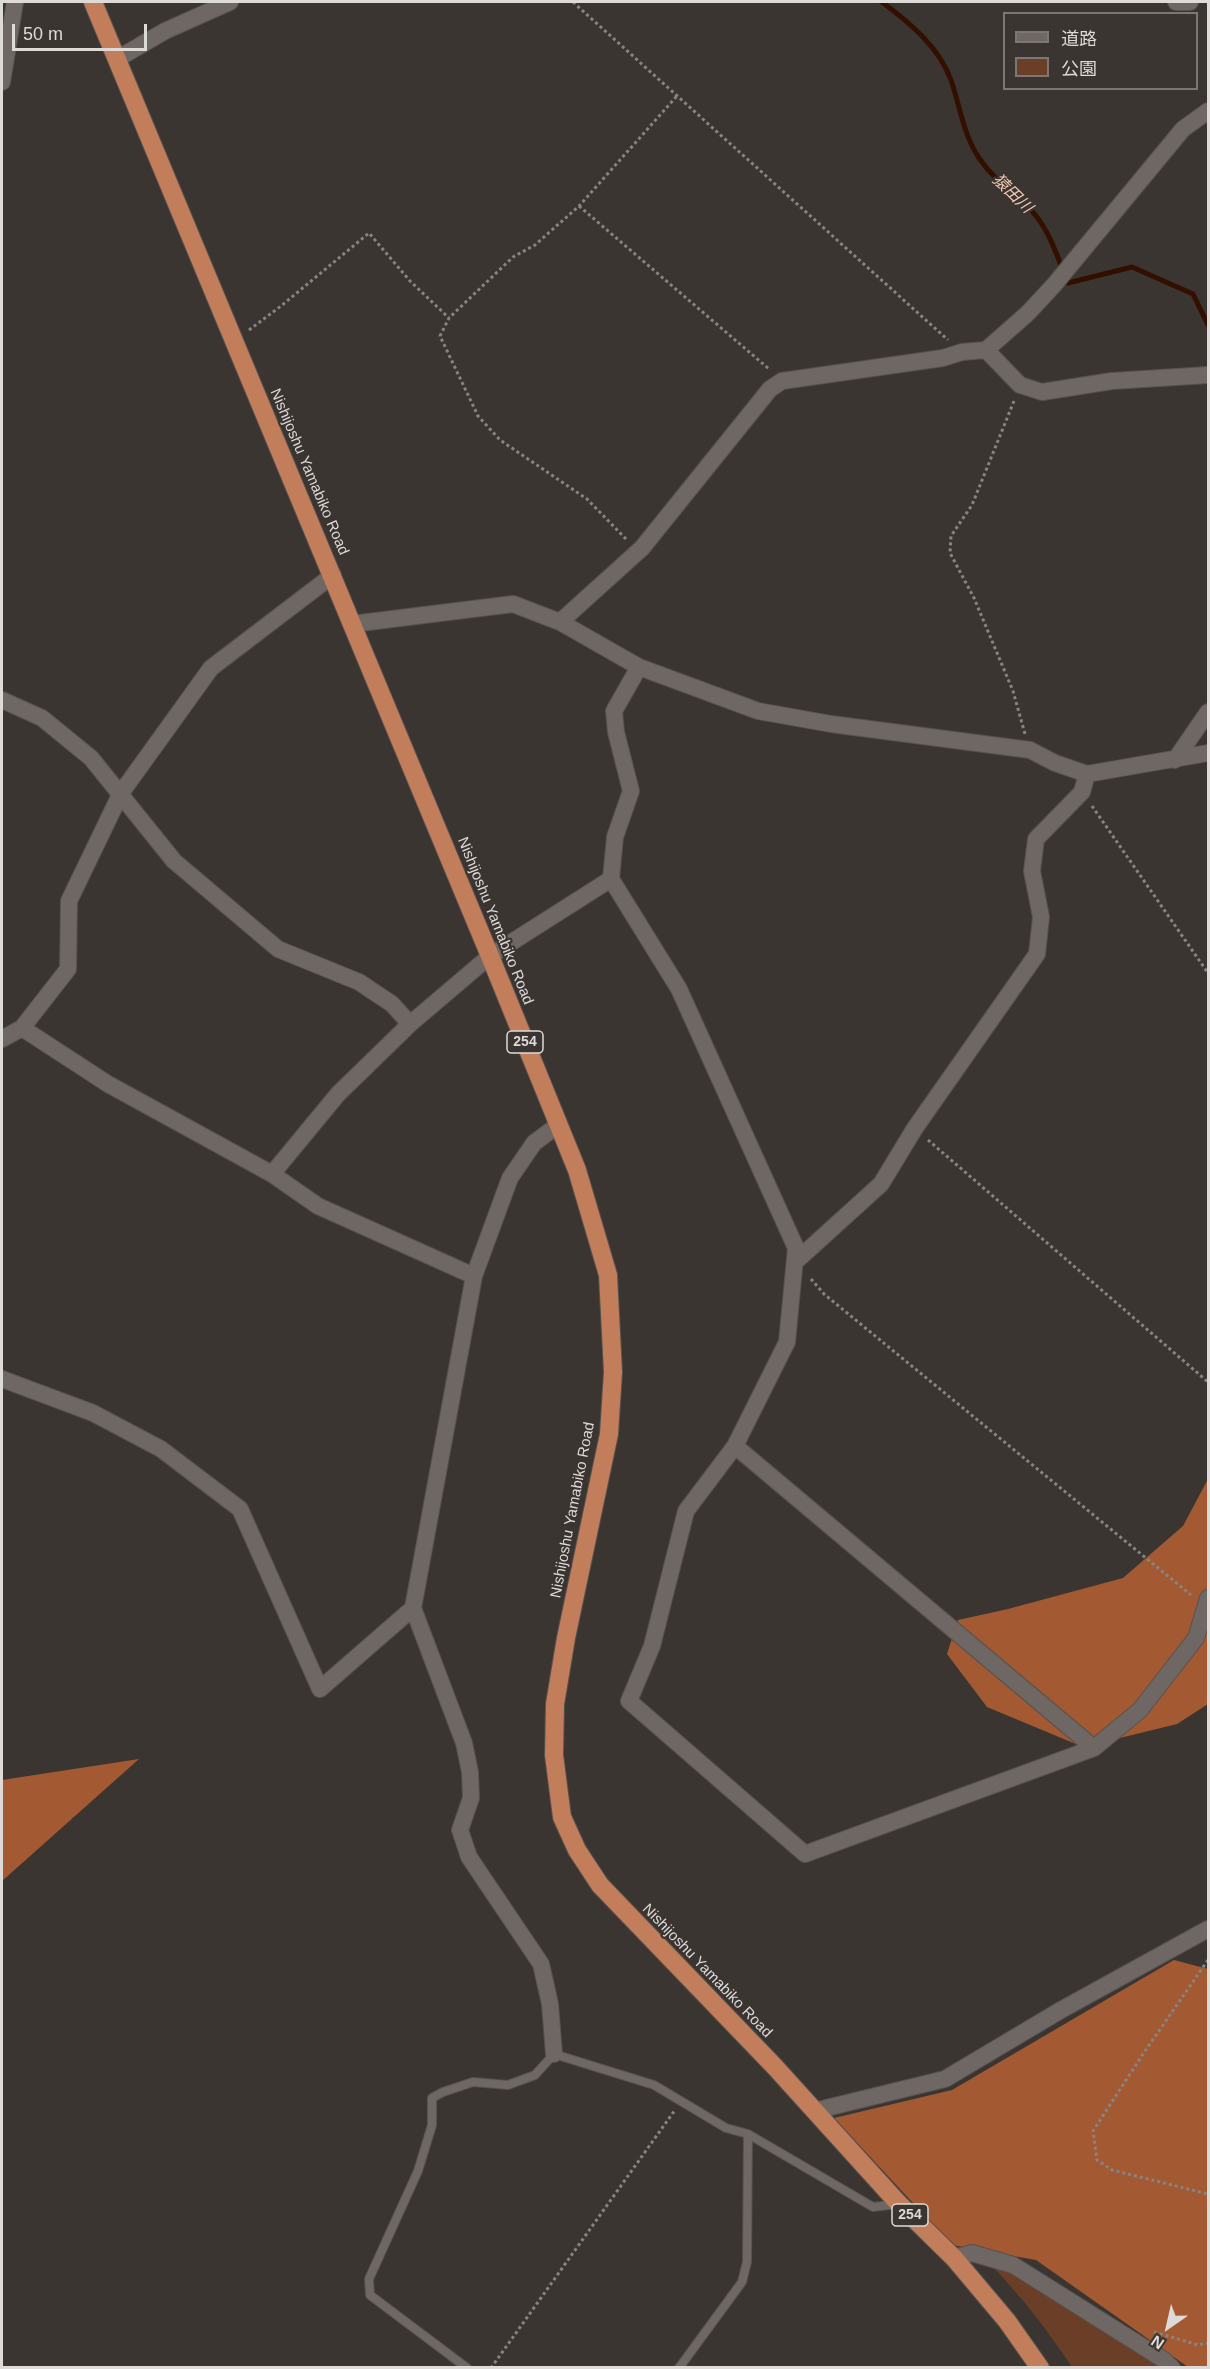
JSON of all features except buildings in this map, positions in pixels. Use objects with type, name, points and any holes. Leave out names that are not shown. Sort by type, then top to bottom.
[{"type":"highway","name":"Nishijoshu Yamabiko Road","points":[[93,2],[333,575],[577,1170],[608,1275],[613,1372],[609,1434],[566,1638],[555,1704],[554,1755],[562,1817],[577,1851],[600,1885],[899,2204],[954,2258],[1006,2320],[1040,2367]]},
{"type":"street","points":[[2,82],[15,2]]},
{"type":"street","points":[[117,59],[165,31],[230,2]]},
{"type":"street","points":[[1176,2],[1190,2]]},
{"type":"street","points":[[560,622],[638,552],[770,389],[782,381],[986,350],[1028,313],[1054,285],[1183,129],[1209,111]]},
{"type":"street","points":[[986,350],[1020,385],[1042,392],[1112,381],[1209,375]]},
{"type":"street","points":[[2,1039],[22,1028],[68,969],[69,901],[121,793],[211,668],[333,575]]},
{"type":"street","points":[[352,624],[513,604],[560,622],[639,667],[758,711],[831,724],[1030,750],[1055,763],[1087,774],[1209,753]]},
{"type":"street","points":[[639,667],[614,711],[616,732],[631,791],[615,837],[611,879],[679,989],[796,1248],[787,1342],[735,1446],[686,1510],[652,1646],[629,1701],[805,1854],[1094,1748],[1140,1710],[1196,1638],[1206,1602]]},
{"type":"street","points":[[2,700],[42,718],[92,758],[174,861],[278,950],[360,982],[392,1004],[410,1024]]},
{"type":"street","points":[[1175,760],[1209,711]]},
{"type":"street","points":[[795,1262],[882,1184],[915,1128],[1037,954],[1041,916],[1032,871],[1036,839],[1082,792],[1087,774]]},
{"type":"street","points":[[272,1174],[338,1094],[410,1024],[490,956],[611,879]]},
{"type":"street","points":[[22,1028],[108,1084],[272,1174],[318,1206],[474,1276]]},
{"type":"street","points":[[554,2054],[550,2004],[541,1964],[469,1857],[460,1830],[471,1798],[470,1772],[464,1743],[413,1608],[474,1276],[510,1178],[534,1143],[558,1125]]},
{"type":"street","points":[[2,1379],[93,1413],[161,1449],[240,1509],[320,1689],[413,1608]]},
{"type":"street","points":[[735,1446],[1094,1748]]},
{"type":"street","points":[[814,2111],[945,2079],[1061,2010],[1209,1929]]},
{"type":"street","points":[[954,2258],[972,2253],[1013,2265],[1172,2367]]},
{"type":"lane","points":[[467,2367],[370,2295],[369,2279],[418,2171],[432,2125],[432,2098],[443,2092],[473,2082],[508,2085],[535,2075],[554,2054],[654,2085],[726,2128],[748,2134],[873,2207],[899,2204]]},
{"type":"lane","points":[[680,2367],[741,2282],[747,2262],[748,2134]]},
{"type":"path","points":[[573,2],[962,352]]},
{"type":"path","points":[[638,552],[587,499],[500,440],[478,416],[440,336],[449,318],[513,257],[535,245],[579,206],[677,96]]},
{"type":"path","points":[[579,206],[782,381]]},
{"type":"path","points":[[235,340],[281,306],[369,233],[410,281],[449,318]]},
{"type":"path","points":[[1020,385],[972,505],[951,536],[950,553],[974,598],[1013,691],[1030,750]]},
{"type":"path","points":[[1082,792],[1209,972]]},
{"type":"path","points":[[915,1128],[1209,1382]]},
{"type":"path","points":[[795,1262],[824,1294],[1206,1602]]},
{"type":"path","points":[[1209,1960],[1145,2050],[1093,2131],[1097,2160],[1112,2170],[1209,2194]]},
{"type":"path","points":[[491,2367],[681,2101]]},
{"type":"green space","points":[[991,2265],[1011,2271],[1162,2367],[1072,2367],[1034,2314]]},
{"type":"shaded area","points":[[1208,1479],[1208,1704],[1177,1724],[1083,1747],[987,1707],[947,1654],[958,1620],[1123,1578],[1183,1526]]},
{"type":"shaded area","points":[[139,1759],[2,1881],[2,1780]]},
{"type":"shaded area","points":[[1174,1960],[1208,1969],[1208,2367],[1188,2367],[1036,2260],[952,2245],[834,2118],[952,2090]]},
{"type":"waterway","name":"猿田川","points":[[882,2],[913,27],[939,57],[951,80],[965,130],[979,158],[990,172],[1035,214],[1052,242],[1068,283],[1132,267],[1193,294],[1208,325]]}]
